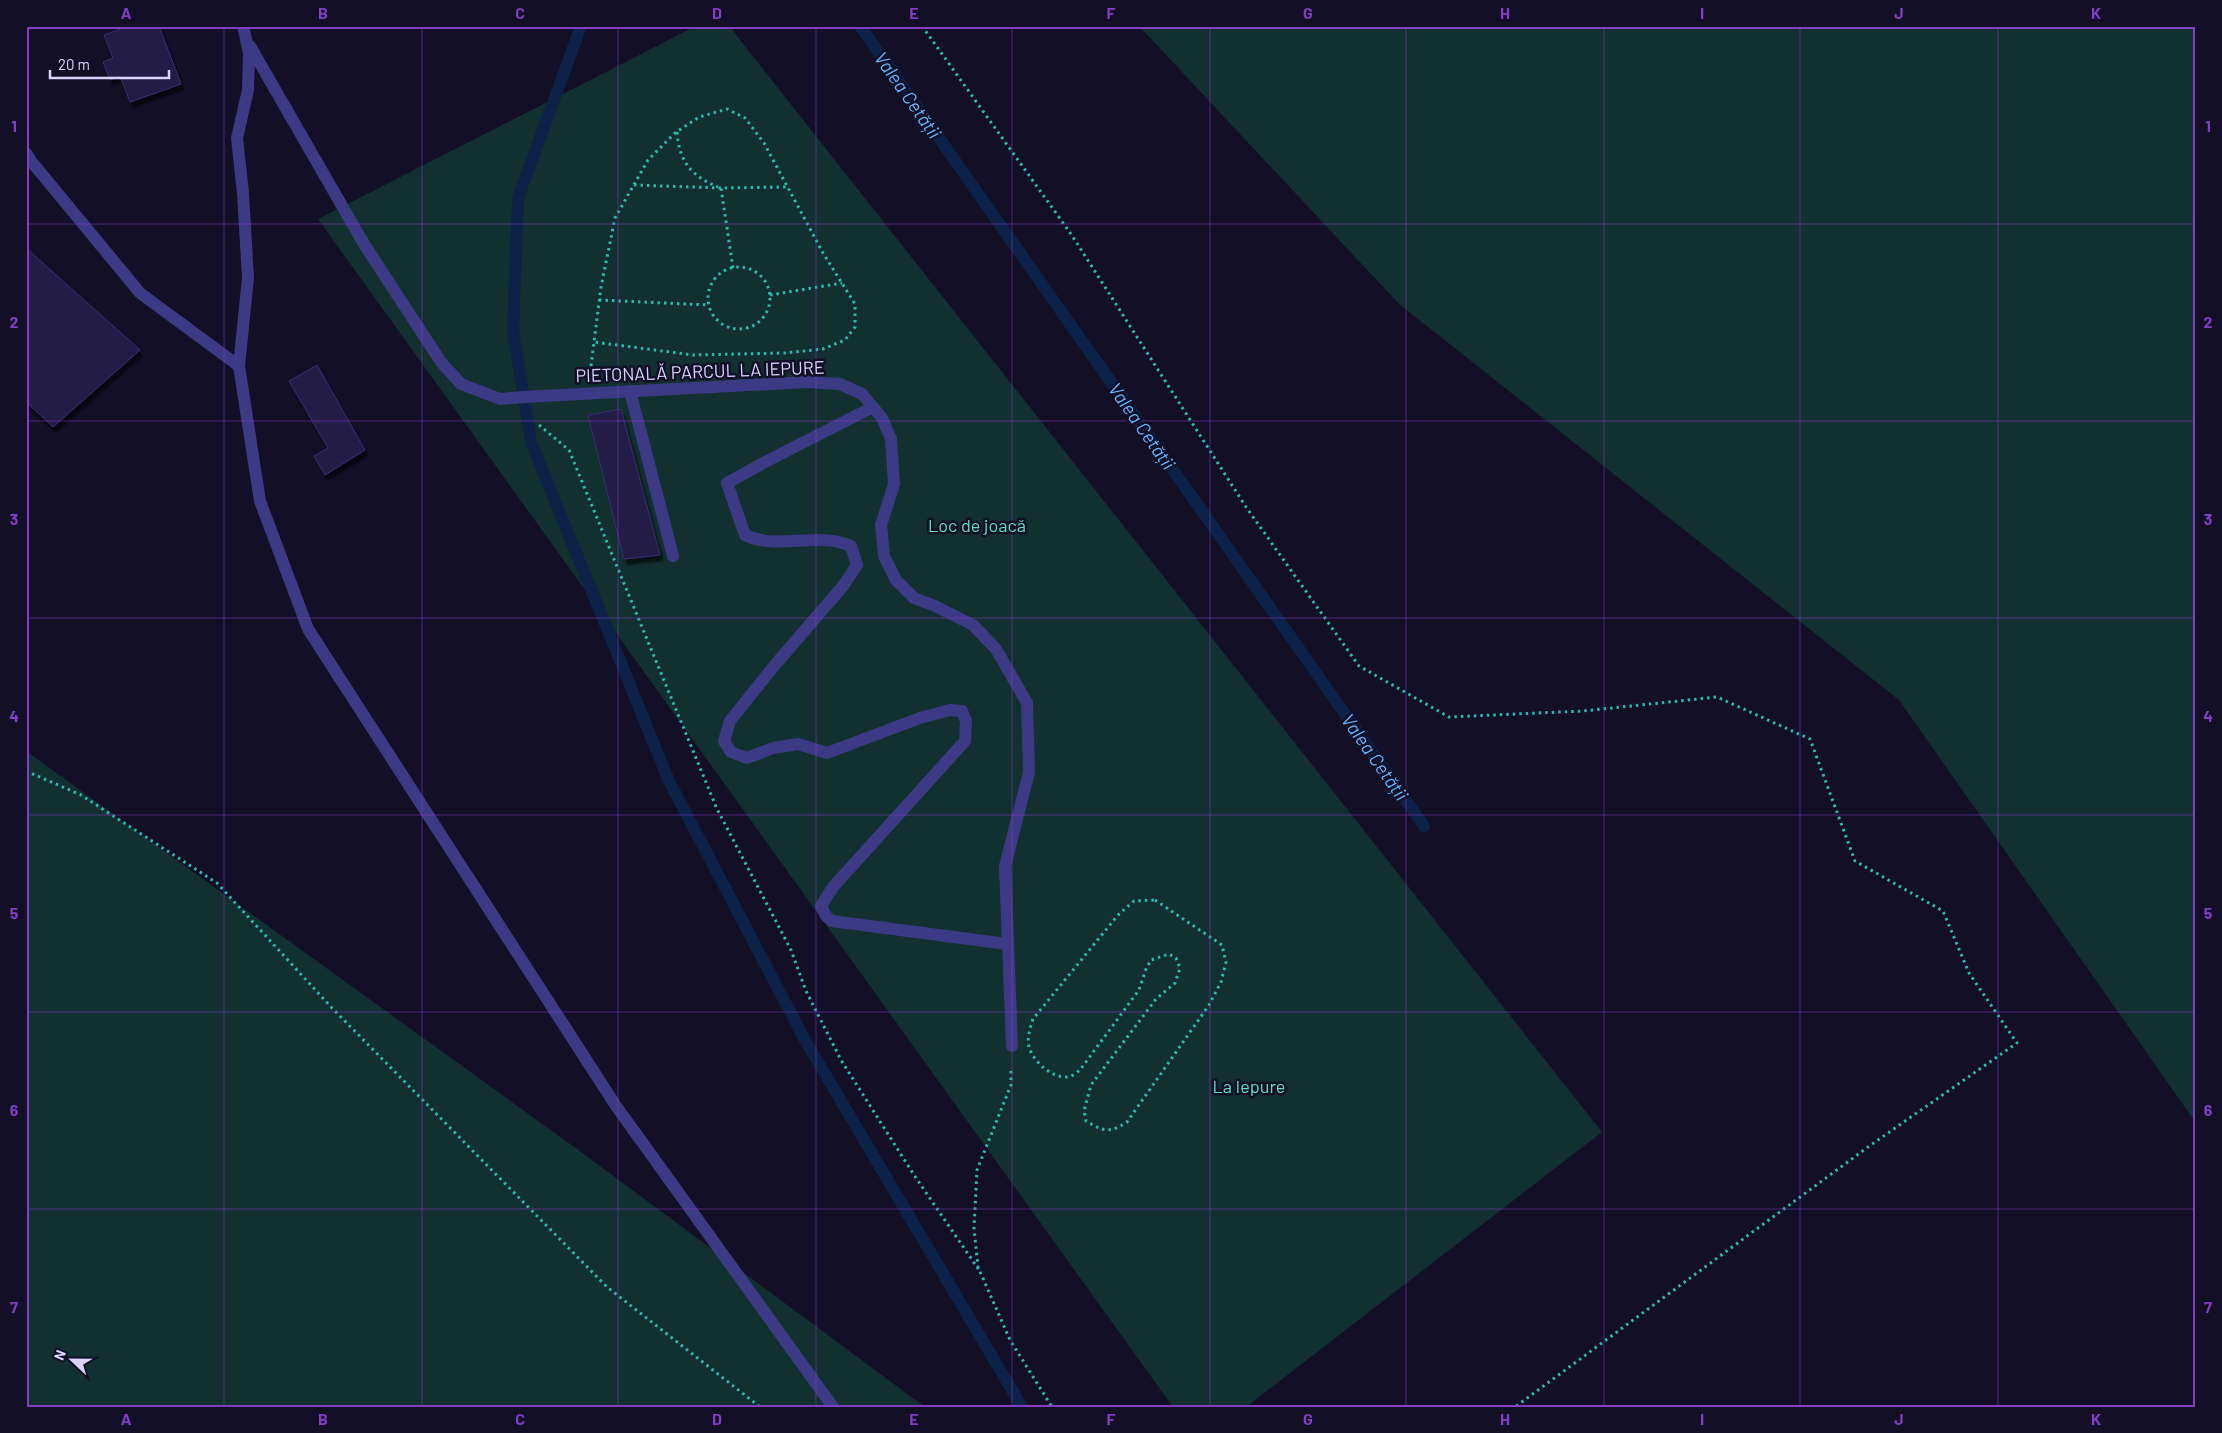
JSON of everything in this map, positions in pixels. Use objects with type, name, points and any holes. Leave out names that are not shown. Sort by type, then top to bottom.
[{"type":"street","points":[[243,26],[249,53],[248,90],[237,138],[243,193],[248,278],[239,366],[260,501],[308,629],[616,1106],[833,1407]]},
{"type":"street","name":"PIETONALǍ PARCUL LA IEPURE","points":[[246,40],[364,244],[441,362],[461,384],[500,399],[807,382],[840,384],[862,394],[882,418],[890,439],[894,484],[881,525],[884,556],[896,580],[914,598],[973,625],[996,649],[1027,703],[1029,772],[1006,866],[1007,944],[1012,1046]]},
{"type":"street","points":[[26,153],[31,162],[140,293],[239,366]]},
{"type":"street","points":[[630,392],[673,556]]},
{"type":"street","points":[[873,407],[727,483],[745,535],[758,541],[838,540],[851,546],[857,565],[842,586],[730,721],[724,741],[731,752],[747,758],[773,748],[798,744],[827,753],[920,718],[950,710],[962,711],[966,721],[965,741],[833,887],[821,906],[826,916],[832,921],[1007,944]]},
{"type":"path","points":[[922,26],[1071,234],[1246,507],[1359,666],[1450,717],[1582,711],[1717,697],[1810,739],[1855,861],[1943,911],[1969,973],[2018,1043],[1868,1147],[1515,1407]]},
{"type":"path","points":[[587,394],[599,300],[615,218],[648,160],[677,132],[699,116],[727,109],[745,118],[764,143],[823,253],[855,304],[855,327],[845,340],[823,349],[739,355],[693,354],[594,342]]},
{"type":"path","points":[[677,132],[680,152],[692,172],[703,181],[721,188]]},
{"type":"path","points":[[634,185],[721,188],[787,187]]},
{"type":"path","points":[[721,188],[732,268]]},
{"type":"path","points":[[743,267],[757,273],[767,285],[770,295],[765,314],[758,322],[739,329],[729,327],[714,315],[709,306],[708,296],[716,278],[723,271],[743,267]]},
{"type":"path","points":[[770,295],[842,283]]},
{"type":"path","points":[[599,300],[709,306]]},
{"type":"path","points":[[528,397],[535,422],[569,450],[717,809],[790,950],[806,992],[841,1060],[914,1175],[979,1270],[1010,1340],[1052,1407]]},
{"type":"path","points":[[26,771],[81,795],[217,883],[332,1008],[606,1286],[760,1407]]},
{"type":"path","points":[[1155,900],[1222,945],[1226,962],[1222,982],[1210,1005],[1126,1122],[1116,1129],[1100,1130],[1086,1121],[1084,1112],[1091,1085],[1156,999],[1175,982],[1180,968],[1176,958],[1169,954],[1151,960],[1139,990],[1080,1070],[1069,1078],[1058,1076],[1043,1068],[1034,1055],[1029,1046],[1029,1033],[1033,1019],[1118,914],[1134,901],[1155,900]]},
{"type":"path","points":[[979,1270],[974,1228],[977,1170],[1010,1086],[1012,1046]]},
{"type":"green space","name":"La Iepure","points":[[696,26],[729,26],[1602,1132],[1246,1407],[1173,1407],[318,219]]},
{"type":"green space","points":[[1139,26],[2196,26],[2196,1123],[1899,700],[1399,304]]},
{"type":"green space","points":[[26,751],[577,1149],[925,1407],[26,1407]]},
{"type":"building","points":[[129,26],[159,26],[181,84],[130,102],[120,76],[110,80],[103,62],[113,58],[104,35]]},
{"type":"building","points":[[26,248],[140,350],[53,427],[26,402]]},
{"type":"building","points":[[317,365],[365,450],[325,475],[314,456],[328,448],[289,381]]},
{"type":"building","points":[[621,409],[660,555],[624,559],[588,415]]},
{"type":"waterway","points":[[581,26],[518,198],[513,330],[531,442],[669,781],[805,1040],[1022,1407]]},
{"type":"waterway","name":"Valea Cetății","points":[[860,26],[1424,826]]},
{"type":"park label","name":"Loc de joacă","points":[[977,526]]}]
